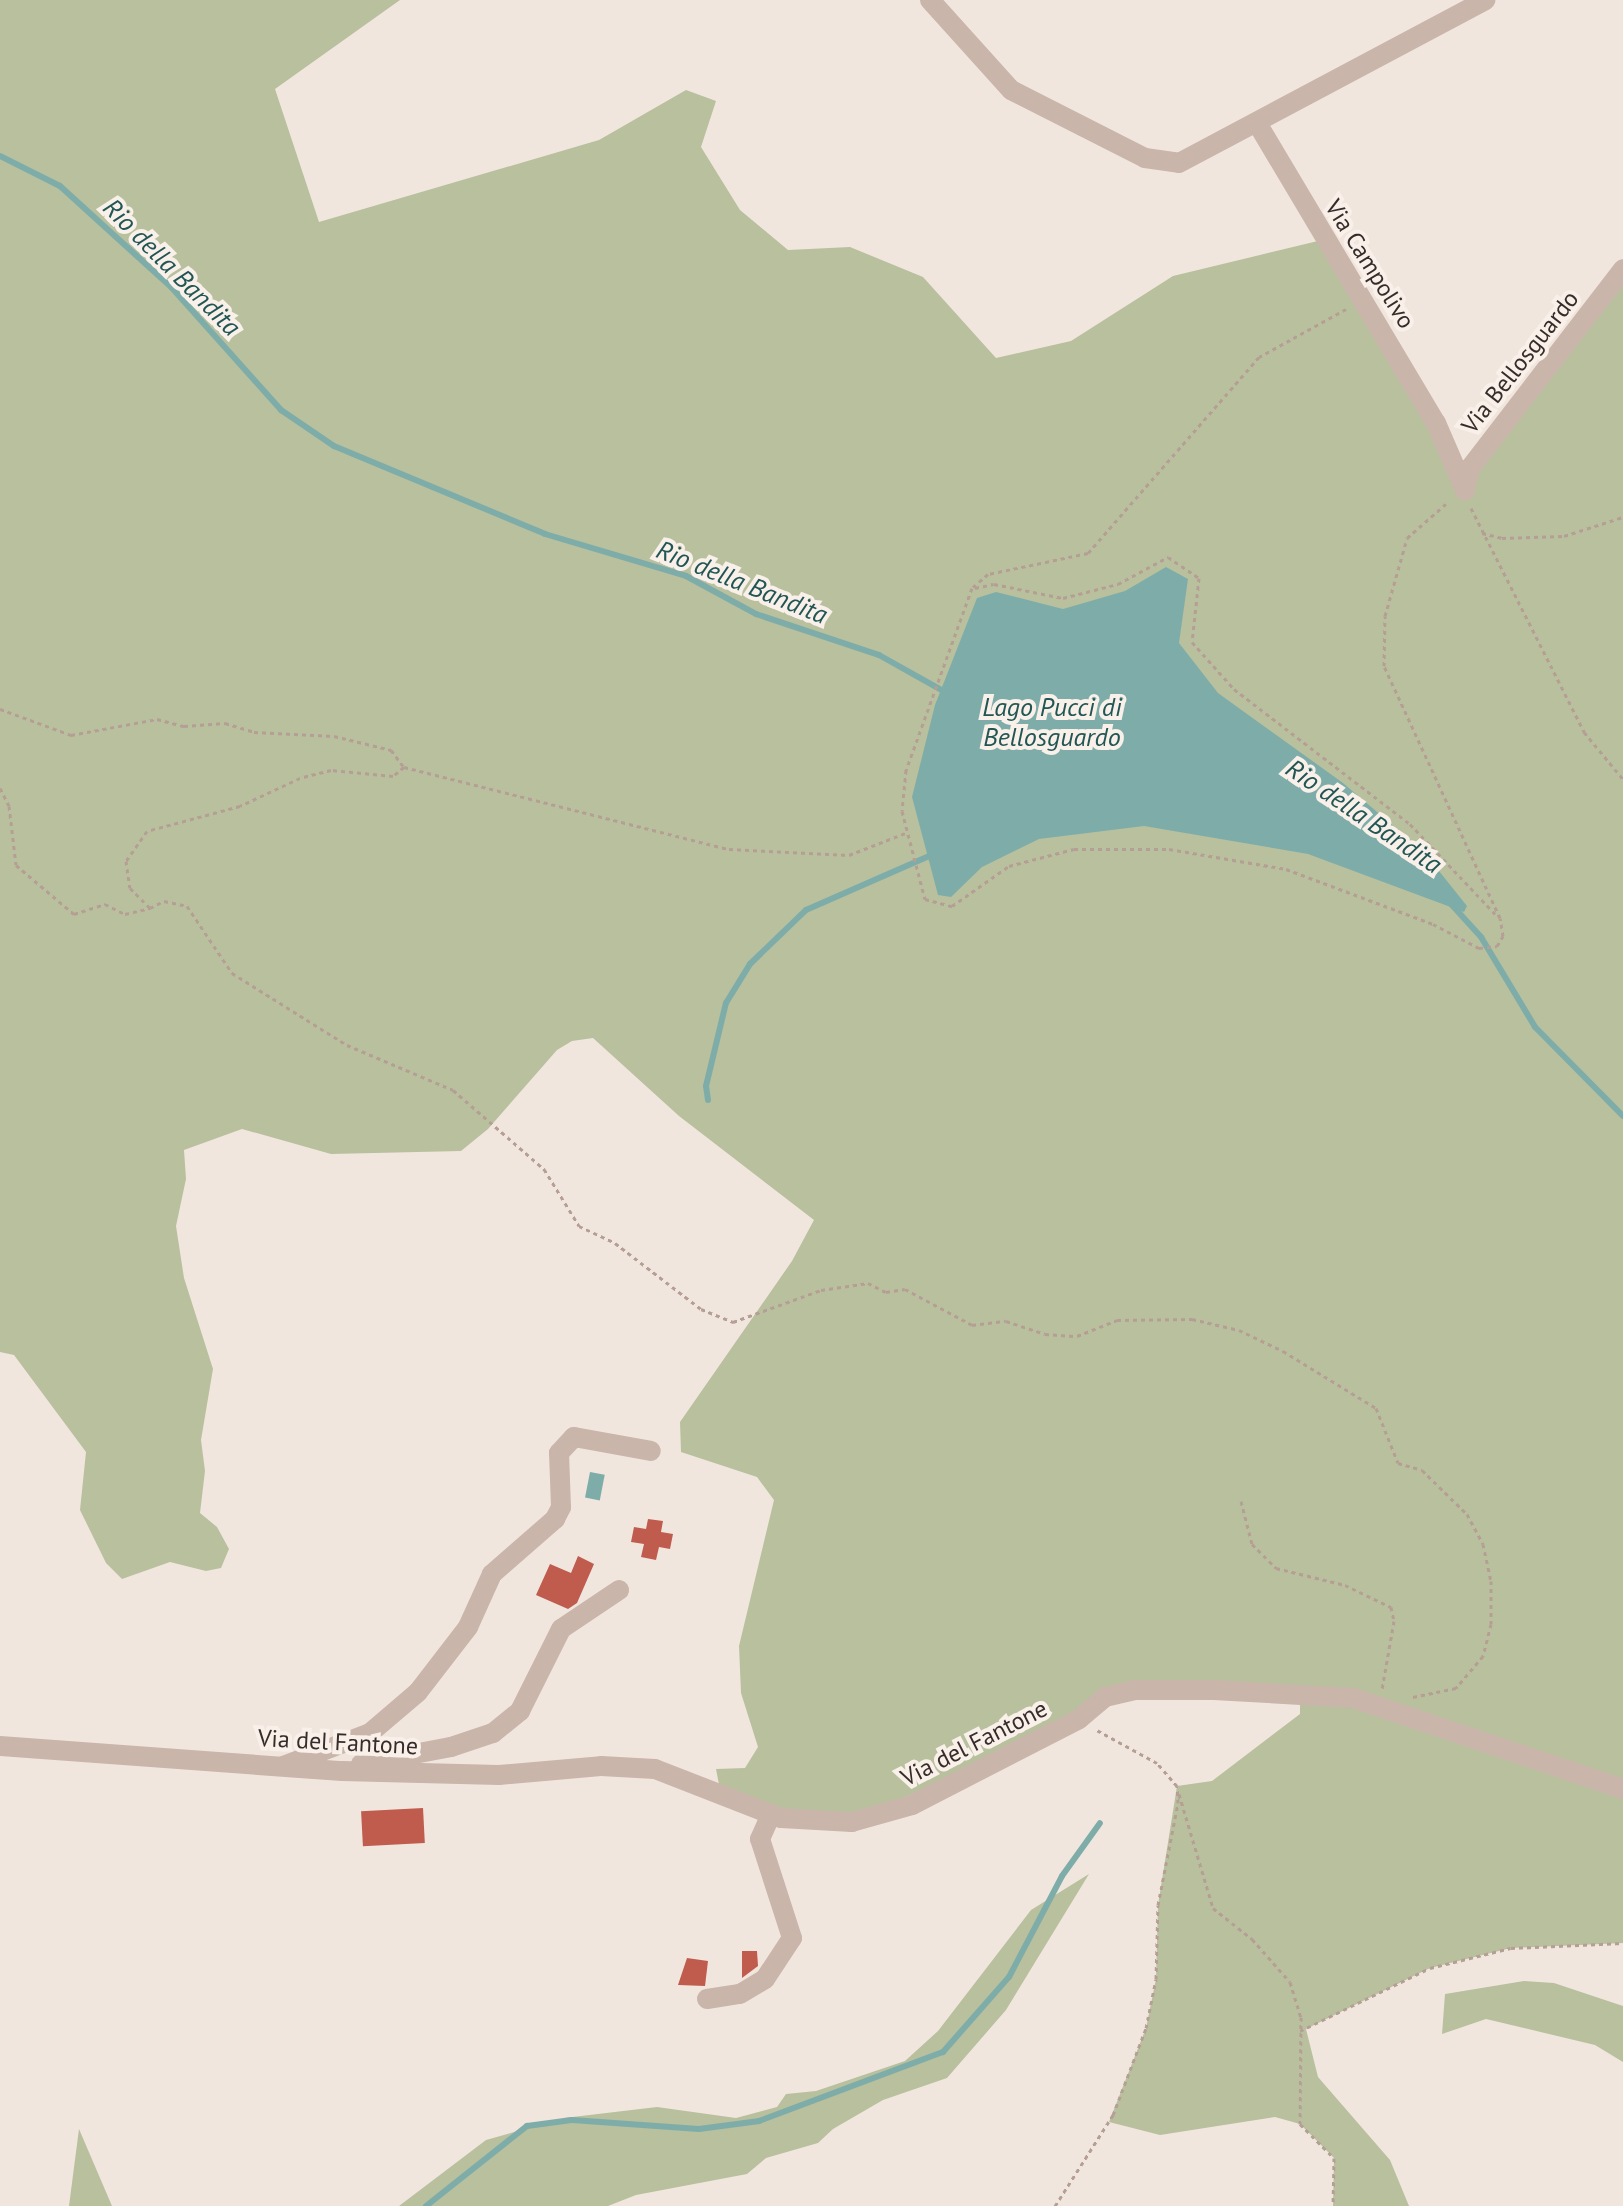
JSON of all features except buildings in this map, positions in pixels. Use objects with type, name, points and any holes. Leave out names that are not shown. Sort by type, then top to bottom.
[{"type":"street","points":[[930,0],[1011,90],[1145,158],[1179,163],[1485,0]]},
{"type":"street","name":"Via Campolivo","points":[[1257,123],[1322,240],[1363,300],[1436,423],[1465,490]]},
{"type":"street","name":"Via Bellosguardo","points":[[1465,490],[1470,468],[1623,269]]},
{"type":"street","points":[[283,1766],[370,1733],[418,1692],[468,1627],[492,1574],[555,1519],[561,1507],[559,1453],[574,1437],[651,1451]]},
{"type":"street","points":[[342,1771],[493,1733],[520,1711],[561,1629],[619,1590]]},
{"type":"street","name":"Via del Fantone","points":[[0,1746],[342,1771],[499,1775],[601,1766],[655,1769],[687,1777],[771,1814],[852,1822],[912,1805],[1079,1719],[1105,1697],[1135,1690],[1353,1698],[1623,1789]]},
{"type":"street","points":[[707,1999],[740,1994],[765,1979],[792,1938],[760,1839],[771,1814]]},
{"type":"path","points":[[1363,300],[1259,357],[1088,553],[988,574],[972,588],[906,770],[902,811],[925,899],[952,906],[1009,866],[1074,849],[1169,849],[1286,869],[1433,924],[1479,948],[1497,946],[1503,936],[1500,918],[1413,738],[1384,666],[1385,616],[1407,538],[1423,520],[1465,490],[1482,533],[1584,732],[1623,779]]},
{"type":"path","points":[[1482,533],[1502,538],[1564,536],[1623,517]]},
{"type":"path","points":[[972,588],[994,584],[1063,598],[1118,584],[1168,557],[1199,578],[1192,642],[1234,689],[1410,824],[1500,918]]},
{"type":"path","points":[[0,709],[71,735],[157,719],[184,726],[225,723],[254,732],[334,736],[391,750],[404,767],[729,849],[849,855],[908,832]]},
{"type":"path","points":[[150,908],[130,888],[126,861],[147,831],[240,806],[300,778],[331,770],[393,776],[404,767]]},
{"type":"path","points":[[0,788],[9,806],[16,865],[74,914],[105,904],[125,914],[164,901],[187,906],[232,973],[347,1045],[453,1090],[544,1169],[579,1226],[615,1243],[701,1309],[733,1322],[821,1290],[868,1283],[886,1292],[905,1289],[972,1325],[1006,1321],[1045,1334],[1077,1336],[1117,1320],[1192,1319],[1261,1341],[1376,1408],[1398,1463],[1422,1470],[1467,1514],[1483,1544],[1491,1581],[1491,1624],[1483,1656],[1456,1688],[1404,1696]]},
{"type":"path","points":[[1241,1501],[1252,1544],[1276,1568],[1345,1585],[1391,1607],[1394,1621],[1381,1694],[1392,1695]]},
{"type":"path","points":[[1079,1719],[1157,1763],[1177,1786],[1213,1908],[1252,1939],[1290,1982],[1300,2031],[1300,2124],[1334,2158],[1333,2206]]},
{"type":"path","points":[[1055,2206],[1113,2115],[1146,2028],[1177,1786]]},
{"type":"path","points":[[1300,2031],[1430,1968],[1511,1948],[1623,1943]]},
{"type":"green space","points":[[0,0],[400,0],[275,89],[319,222],[599,140],[686,90],[716,101],[701,147],[740,210],[788,250],[850,247],[923,277],[996,358],[1071,341],[1173,276],[1322,240],[1465,489],[1623,269],[1623,1943],[1511,1948],[1430,1968],[1306,2029],[1318,2077],[1390,2160],[1409,2206],[1333,2206],[1334,2158],[1300,2124],[1275,2117],[1160,2135],[1109,2122],[1146,2028],[1156,1979],[1158,1905],[1177,1786],[1212,1781],[1300,1714],[1300,1695],[1135,1690],[852,1822],[781,1818],[721,1795],[716,1769],[745,1768],[758,1747],[741,1693],[739,1646],[774,1500],[757,1477],[681,1452],[680,1422],[792,1261],[814,1220],[679,1116],[593,1038],[572,1041],[557,1050],[488,1129],[461,1151],[331,1154],[242,1129],[184,1150],[186,1179],[176,1226],[184,1278],[213,1369],[201,1440],[205,1471],[200,1513],[217,1527],[229,1549],[221,1568],[206,1571],[170,1562],[122,1579],[106,1563],[80,1510],[86,1452],[14,1355],[0,1352]]},
{"type":"green space","points":[[1089,1874],[1006,2010],[947,2078],[883,2100],[833,2129],[818,2143],[766,2158],[747,2174],[636,2195],[608,2206],[399,2206],[486,2140],[564,2118],[657,2107],[736,2118],[777,2107],[786,2094],[816,2091],[905,2061],[938,2031],[1031,1910]]},
{"type":"green space","points":[[1524,1981],[1554,1983],[1623,2006],[1623,2062],[1595,2045],[1486,2019],[1442,2034],[1445,1994]]},
{"type":"green space","points":[[79,2129],[112,2206],[69,2206]]},
{"type":"water","name":"Lago Pucci di Bellosguardo","points":[[1166,567],[1188,579],[1179,643],[1218,693],[1343,783],[1423,851],[1467,906],[1464,912],[1308,854],[1144,826],[1039,839],[982,867],[951,897],[938,895],[912,797],[935,705],[977,598],[996,592],[1063,609],[1125,591]]},
{"type":"water","points":[[590,1472],[605,1475],[600,1500],[585,1498]]},
{"type":"waterway","name":"Rio della Bandita","points":[[0,156],[60,186],[172,288],[281,410],[334,446],[545,534],[686,576],[756,614],[879,655],[945,692]]},
{"type":"waterway","points":[[708,1100],[706,1086],[726,1003],[750,964],[806,910],[931,855]]},
{"type":"waterway","name":"Rio della Bandita","points":[[1451,904],[1481,937],[1535,1027],[1623,1116]]},
{"type":"waterway","points":[[426,2206],[527,2126],[572,2120],[699,2129],[759,2121],[943,2052],[1009,1977],[1062,1876],[1100,1823]]}]
